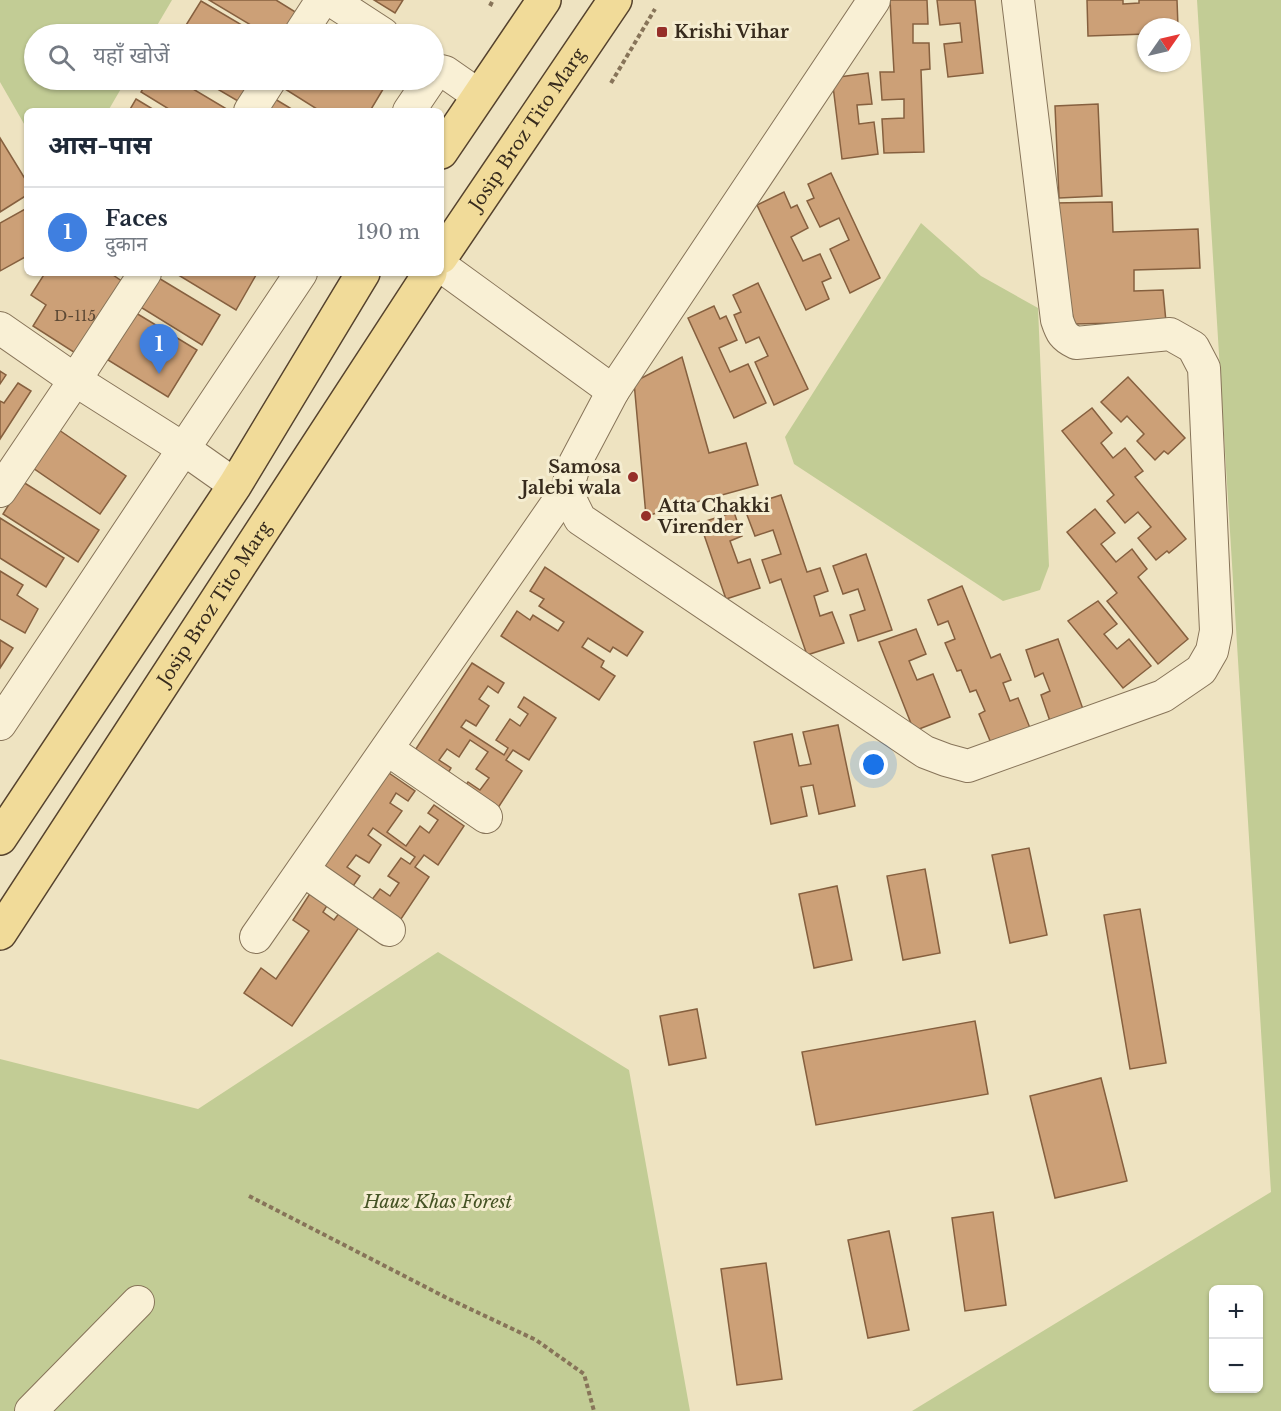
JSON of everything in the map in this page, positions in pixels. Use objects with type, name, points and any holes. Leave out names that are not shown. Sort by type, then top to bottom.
[{"type":"main road","points":[[444,147],[544,0]]},
{"type":"main road","name":"Josip Broz Tito Marg","points":[[444,252],[615,0]]},
{"type":"main road","points":[[0,838],[235,485],[361,276]]},
{"type":"main road","name":"Josip Broz Tito Marg","points":[[0,933],[428,276]]},
{"type":"street","points":[[306,24],[322,0]]},
{"type":"street","points":[[331,0],[368,24]]},
{"type":"street","points":[[256,937],[567,489],[575,463],[613,391],[874,0]]},
{"type":"street","points":[[567,489],[580,519],[925,752],[946,760],[968,766],[1163,696],[1201,670],[1212,651],[1216,631],[1204,368],[1193,347],[1170,334],[1076,343],[1067,339],[1060,330],[1018,0]]},
{"type":"street","points":[[444,72],[478,95]]},
{"type":"street","points":[[252,108],[264,90]]},
{"type":"street","points":[[411,108],[422,90]]},
{"type":"street","points":[[444,268],[613,391]]},
{"type":"street","points":[[0,491],[143,276]]},
{"type":"street","points":[[0,724],[299,276]]},
{"type":"street","points":[[0,328],[235,485]]},
{"type":"street","points":[[387,749],[486,817]]},
{"type":"street","points":[[303,870],[390,930]]},
{"type":"street","points":[[31,1411],[138,1302]]},
{"type":"path","points":[[490,6],[493,0]]},
{"type":"path","points":[[611,83],[655,9]]},
{"type":"path","points":[[249,1196],[536,1341],[584,1374],[594,1411]]},
{"type":"green space","points":[[0,0],[172,0],[158,24],[24,24],[24,90],[120,90],[110,108],[24,108],[24,124],[0,82]]},
{"type":"green space","points":[[1197,0],[1281,0],[1281,1411],[912,1411],[1271,1192]]},
{"type":"green space","points":[[921,223],[981,276],[1038,308],[1049,566],[1040,590],[1003,601],[794,464],[785,437]]},
{"type":"green space","name":"Hauz Khas Forest","points":[[438,952],[629,1070],[690,1411],[0,1411],[0,1059],[198,1109]]},
{"type":"building","points":[[209,0],[276,0],[297,13],[290,24],[249,24]]},
{"type":"building","points":[[374,0],[403,0],[395,13]]},
{"type":"building","points":[[890,0],[927,0],[928,24],[913,24],[913,43],[929,43],[930,69],[921,70],[924,152],[884,153],[882,119],[904,118],[904,99],[882,100],[880,72],[894,72]]},
{"type":"building","points":[[937,0],[975,0],[983,73],[948,77],[944,44],[962,42],[960,23],[940,25]]},
{"type":"building","points":[[1087,0],[1123,0],[1123,4],[1139,3],[1139,0],[1177,0],[1178,18],[1137,18],[1137,34],[1088,36]]},
{"type":"building","points":[[201,1],[240,24],[187,24]]},
{"type":"building","points":[[868,73],[872,104],[857,105],[859,124],[874,122],[878,154],[842,159],[832,78]]},
{"type":"building","points":[[142,90],[195,90],[225,108],[167,108],[141,92]]},
{"type":"building","points":[[219,90],[252,90],[243,104]]},
{"type":"building","points":[[287,90],[383,90],[372,108],[315,108]]},
{"type":"building","points":[[270,96],[290,108],[263,108]]},
{"type":"building","points":[[136,99],[151,108],[131,108]]},
{"type":"building","points":[[1098,104],[1102,196],[1059,198],[1055,106]]},
{"type":"building","points":[[0,138],[24,177],[24,197],[0,212]]},
{"type":"building","points":[[831,173],[880,278],[850,293],[830,249],[849,240],[839,218],[820,227],[807,201],[814,198],[808,184]]},
{"type":"building","points":[[784,192],[791,208],[797,205],[808,228],[791,237],[803,261],[820,254],[831,278],[822,282],[829,299],[806,310],[757,205]]},
{"type":"building","points":[[1112,202],[1113,232],[1198,229],[1200,268],[1134,270],[1134,291],[1163,290],[1166,322],[1074,324],[1054,203]]},
{"type":"building","points":[[24,210],[24,258],[0,271],[0,223]]},
{"type":"building","points":[[43,276],[114,276],[129,286],[83,358],[33,326],[46,305],[31,295]]},
{"type":"building","points":[[151,276],[155,276],[220,315],[202,345],[134,303]]},
{"type":"building","points":[[180,276],[255,276],[236,310]]},
{"type":"building","points":[[758,283],[808,389],[774,405],[755,362],[768,356],[759,337],[746,343],[734,315],[741,312],[733,295]]},
{"type":"building","points":[[714,306],[720,319],[726,316],[737,340],[719,348],[730,372],[748,364],[766,403],[734,418],[688,318]]},
{"type":"building","points":[[136,313],[197,350],[168,397],[108,360]]},
{"type":"building","points":[[682,357],[709,453],[746,443],[758,485],[646,516],[634,382]]},
{"type":"building","points":[[0,371],[6,375],[0,384]]},
{"type":"building","points":[[1128,377],[1185,438],[1168,454],[1164,451],[1155,460],[1137,441],[1144,434],[1127,416],[1121,422],[1101,402]]},
{"type":"building","points":[[18,383],[31,391],[0,439],[0,401],[4,403]]},
{"type":"building","points":[[1092,408],[1112,433],[1101,443],[1113,458],[1125,448],[1143,471],[1135,477],[1186,539],[1156,560],[1138,538],[1151,527],[1138,512],[1125,523],[1107,501],[1114,495],[1062,431]]},
{"type":"building","points":[[59,430],[126,476],[100,514],[33,468]]},
{"type":"building","points":[[23,482],[99,530],[78,562],[3,514]]},
{"type":"building","points":[[781,495],[807,572],[820,568],[828,591],[814,596],[820,616],[832,612],[844,643],[807,655],[781,579],[770,583],[762,560],[781,554],[773,530],[755,536],[744,507]]},
{"type":"building","points":[[1095,509],[1115,533],[1101,544],[1116,562],[1132,549],[1147,569],[1138,577],[1188,639],[1158,664],[1107,601],[1117,593],[1067,532]]},
{"type":"building","points":[[734,512],[742,536],[730,541],[738,563],[750,559],[760,588],[726,599],[700,523]]},
{"type":"building","points":[[0,518],[64,558],[46,587],[0,558]]},
{"type":"building","points":[[866,554],[892,630],[858,641],[850,615],[865,610],[858,589],[843,594],[833,566]]},
{"type":"building","points":[[545,567],[643,632],[627,656],[613,647],[610,652],[588,638],[582,647],[604,661],[601,667],[615,676],[599,700],[501,636],[517,611],[530,620],[533,615],[558,631],[564,622],[539,606],[544,599],[530,591]]},
{"type":"building","points":[[0,571],[23,585],[17,595],[38,609],[25,633],[0,619]]},
{"type":"building","points":[[962,586],[991,658],[1000,654],[1011,680],[1003,683],[1010,701],[1018,698],[1030,728],[991,743],[979,714],[985,711],[976,690],[970,692],[961,670],[957,671],[945,643],[955,639],[948,621],[938,625],[928,600]]},
{"type":"building","points":[[1098,601],[1117,624],[1104,634],[1117,649],[1129,639],[1151,666],[1123,688],[1068,621]]},
{"type":"building","points":[[916,629],[926,654],[909,661],[917,680],[933,674],[950,717],[914,731],[879,642]]},
{"type":"building","points":[[1058,639],[1084,712],[1051,724],[1041,695],[1050,691],[1043,673],[1035,677],[1026,650]]},
{"type":"building","points":[[0,640],[13,648],[0,668]]},
{"type":"building","points":[[472,663],[504,683],[498,693],[488,686],[479,699],[489,706],[476,726],[466,720],[461,727],[504,755],[508,748],[496,740],[510,719],[520,726],[528,714],[518,707],[524,697],[556,718],[529,760],[513,750],[506,760],[522,771],[494,814],[461,792],[468,782],[480,790],[489,778],[476,769],[488,752],[470,740],[459,757],[447,749],[439,760],[451,768],[444,780],[410,758]]},
{"type":"building","points":[[838,725],[855,806],[819,814],[813,785],[801,787],[807,816],[771,824],[754,742],[792,734],[799,766],[811,764],[803,732]]},
{"type":"building","points":[[386,771],[415,791],[408,801],[396,793],[390,803],[402,811],[387,832],[406,846],[420,826],[429,833],[438,820],[428,813],[434,805],[464,826],[438,865],[424,855],[415,867],[429,877],[399,922],[370,902],[380,889],[390,896],[399,883],[388,876],[401,858],[410,864],[415,857],[373,828],[368,835],[381,845],[369,863],[356,855],[347,867],[360,876],[351,889],[320,867]]},
{"type":"building","points":[[1029,848],[1047,935],[1010,943],[992,855]]},
{"type":"building","points":[[925,869],[940,953],[903,960],[887,876]]},
{"type":"building","points":[[837,886],[852,960],[814,968],[799,894]]},
{"type":"building","points":[[311,892],[328,904],[323,912],[334,920],[340,912],[360,926],[292,1026],[244,993],[261,968],[276,979],[309,931],[293,920]]},
{"type":"building","points":[[1140,909],[1166,1063],[1130,1069],[1104,915]]},
{"type":"building","points":[[697,1009],[706,1058],[669,1065],[660,1016]]},
{"type":"building","points":[[975,1021],[988,1094],[816,1125],[802,1052]]},
{"type":"building","points":[[1101,1078],[1127,1181],[1055,1198],[1030,1096]]},
{"type":"building","points":[[993,1212],[1006,1305],[965,1311],[952,1218]]},
{"type":"building","points":[[889,1231],[909,1330],[868,1338],[848,1240]]},
{"type":"building","points":[[766,1263],[782,1379],[737,1385],[721,1269]]},
{"type":"place","name":"Krishi Vihar","points":[[662,32]]},
{"type":"place","name":"Faces","points":[[159,374]]},
{"type":"place","name":"Samosa Jalebi wala","points":[[633,477]]},
{"type":"place","name":"Atta Chakki Virender","points":[[646,516]]}]
